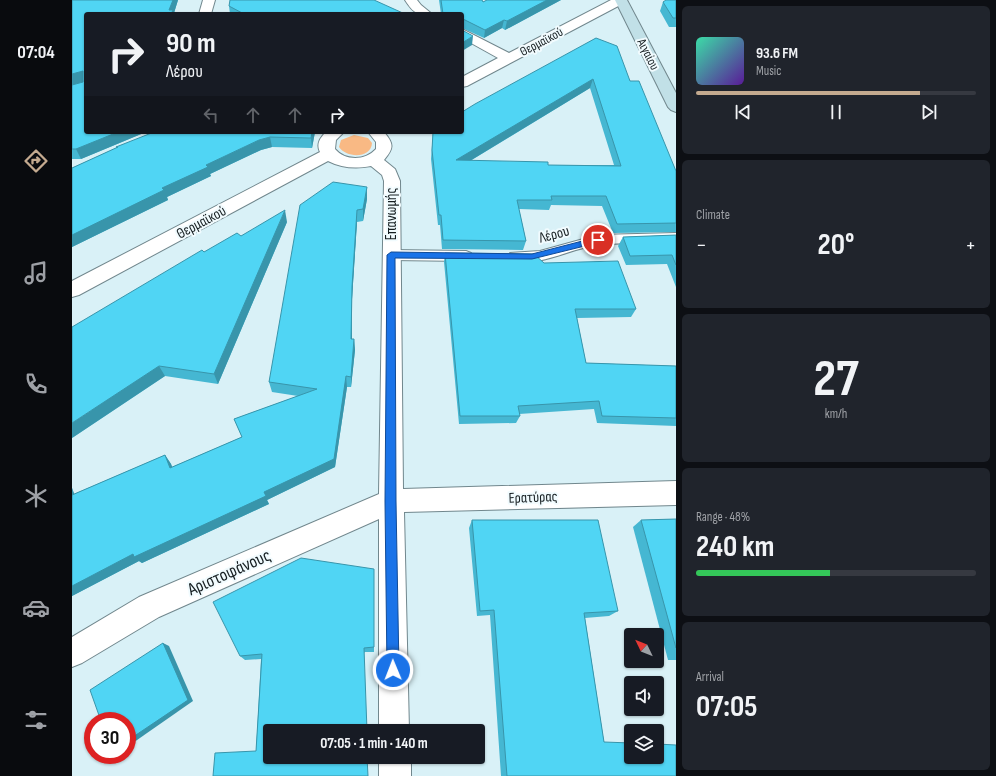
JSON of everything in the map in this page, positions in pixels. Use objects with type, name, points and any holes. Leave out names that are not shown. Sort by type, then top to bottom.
[{"type":"main road","name":"Αιγαίου","points":[[620,0],[671,87],[676,107]]},
{"type":"street","points":[[206,12],[209,0]]},
{"type":"street","points":[[411,0],[416,8],[423,12]]},
{"type":"street","name":"Θερμαϊκού","points":[[464,82],[620,0]]},
{"type":"street","points":[[464,34],[508,58]]},
{"type":"street","points":[[334,134],[327,141],[326,146],[329,154],[338,160],[356,164],[374,160],[381,155],[385,149],[385,143],[378,134]]},
{"type":"street","name":"Θερμαϊκού","points":[[72,290],[329,154]]},
{"type":"street","name":"Επανωμής","points":[[374,160],[389,173],[391,178],[391,501],[394,724]]},
{"type":"street","name":"Ερατύρας","points":[[391,501],[676,492]]},
{"type":"street","name":"Αριστοφάνους","points":[[72,653],[149,607],[391,501]]},
{"type":"street","points":[[395,764],[395,776]]},
{"type":"lane","name":"Λέρου","points":[[501,256],[540,256],[598,240],[676,238]]},
{"type":"lane","points":[[391,255],[477,256]]},
{"type":"shaded area","points":[[354,135],[368,138],[372,143],[371,148],[367,152],[352,155],[342,151],[339,147],[341,140]]},
{"type":"building","points":[[72,0],[173,0],[169,10],[173,10],[172,12],[84,12],[84,134],[113,134],[76,149],[72,149],[72,85],[83,82],[83,71],[72,74]]},
{"type":"building","points":[[230,0],[374,0],[401,12],[240,12],[229,6]]},
{"type":"building","points":[[441,0],[482,0],[483,2],[487,0],[547,0],[507,21],[504,20],[485,30],[464,20],[464,12],[443,12]]},
{"type":"building","points":[[666,0],[676,0],[676,18],[673,18],[663,2]]},
{"type":"building","points":[[464,31],[473,36],[464,42]]},
{"type":"building","points":[[596,38],[617,46],[630,81],[639,81],[676,171],[676,223],[617,224],[606,196],[551,196],[552,200],[517,200],[526,241],[443,240],[432,150],[433,134],[464,134],[464,111]],"holes":[[[593,79],[621,166],[548,165],[548,162],[456,160]]]},
{"type":"building","points":[[149,134],[312,134],[311,138],[270,137],[259,140],[206,165],[208,167],[162,188],[164,190],[72,235],[72,168],[118,147],[116,147]]},
{"type":"building","points":[[333,182],[367,187],[363,209],[357,210],[352,287],[351,339],[354,339],[351,377],[346,376],[334,459],[264,492],[266,496],[134,557],[133,554],[72,586],[72,495],[165,455],[170,468],[242,437],[234,419],[317,389],[269,382],[300,205]]},
{"type":"building","points":[[285,210],[214,374],[159,366],[72,423],[72,327],[202,250],[204,252],[237,233],[241,236]]},
{"type":"building","points":[[676,235],[676,265],[672,255],[630,256],[623,237]]},
{"type":"building","points":[[445,253],[534,254],[544,263],[618,261],[636,309],[575,309],[586,363],[676,366],[676,418],[602,416],[599,401],[518,406],[520,416],[460,416]]},
{"type":"building","points":[[676,519],[676,648],[641,520]]},
{"type":"building","points":[[472,520],[598,520],[618,611],[584,613],[604,742],[624,743],[624,764],[664,764],[664,744],[676,745],[676,776],[507,776],[494,610],[480,611]]},
{"type":"building","points":[[301,558],[374,569],[374,647],[364,648],[367,724],[263,724],[263,764],[367,764],[368,776],[213,776],[215,753],[256,751],[262,654],[240,656],[213,602]]},
{"type":"building","points":[[163,643],[188,700],[136,735],[136,712],[98,712],[90,690]]},
{"type":"route","points":[[393,670],[391,255],[532,257],[598,240]]}]
